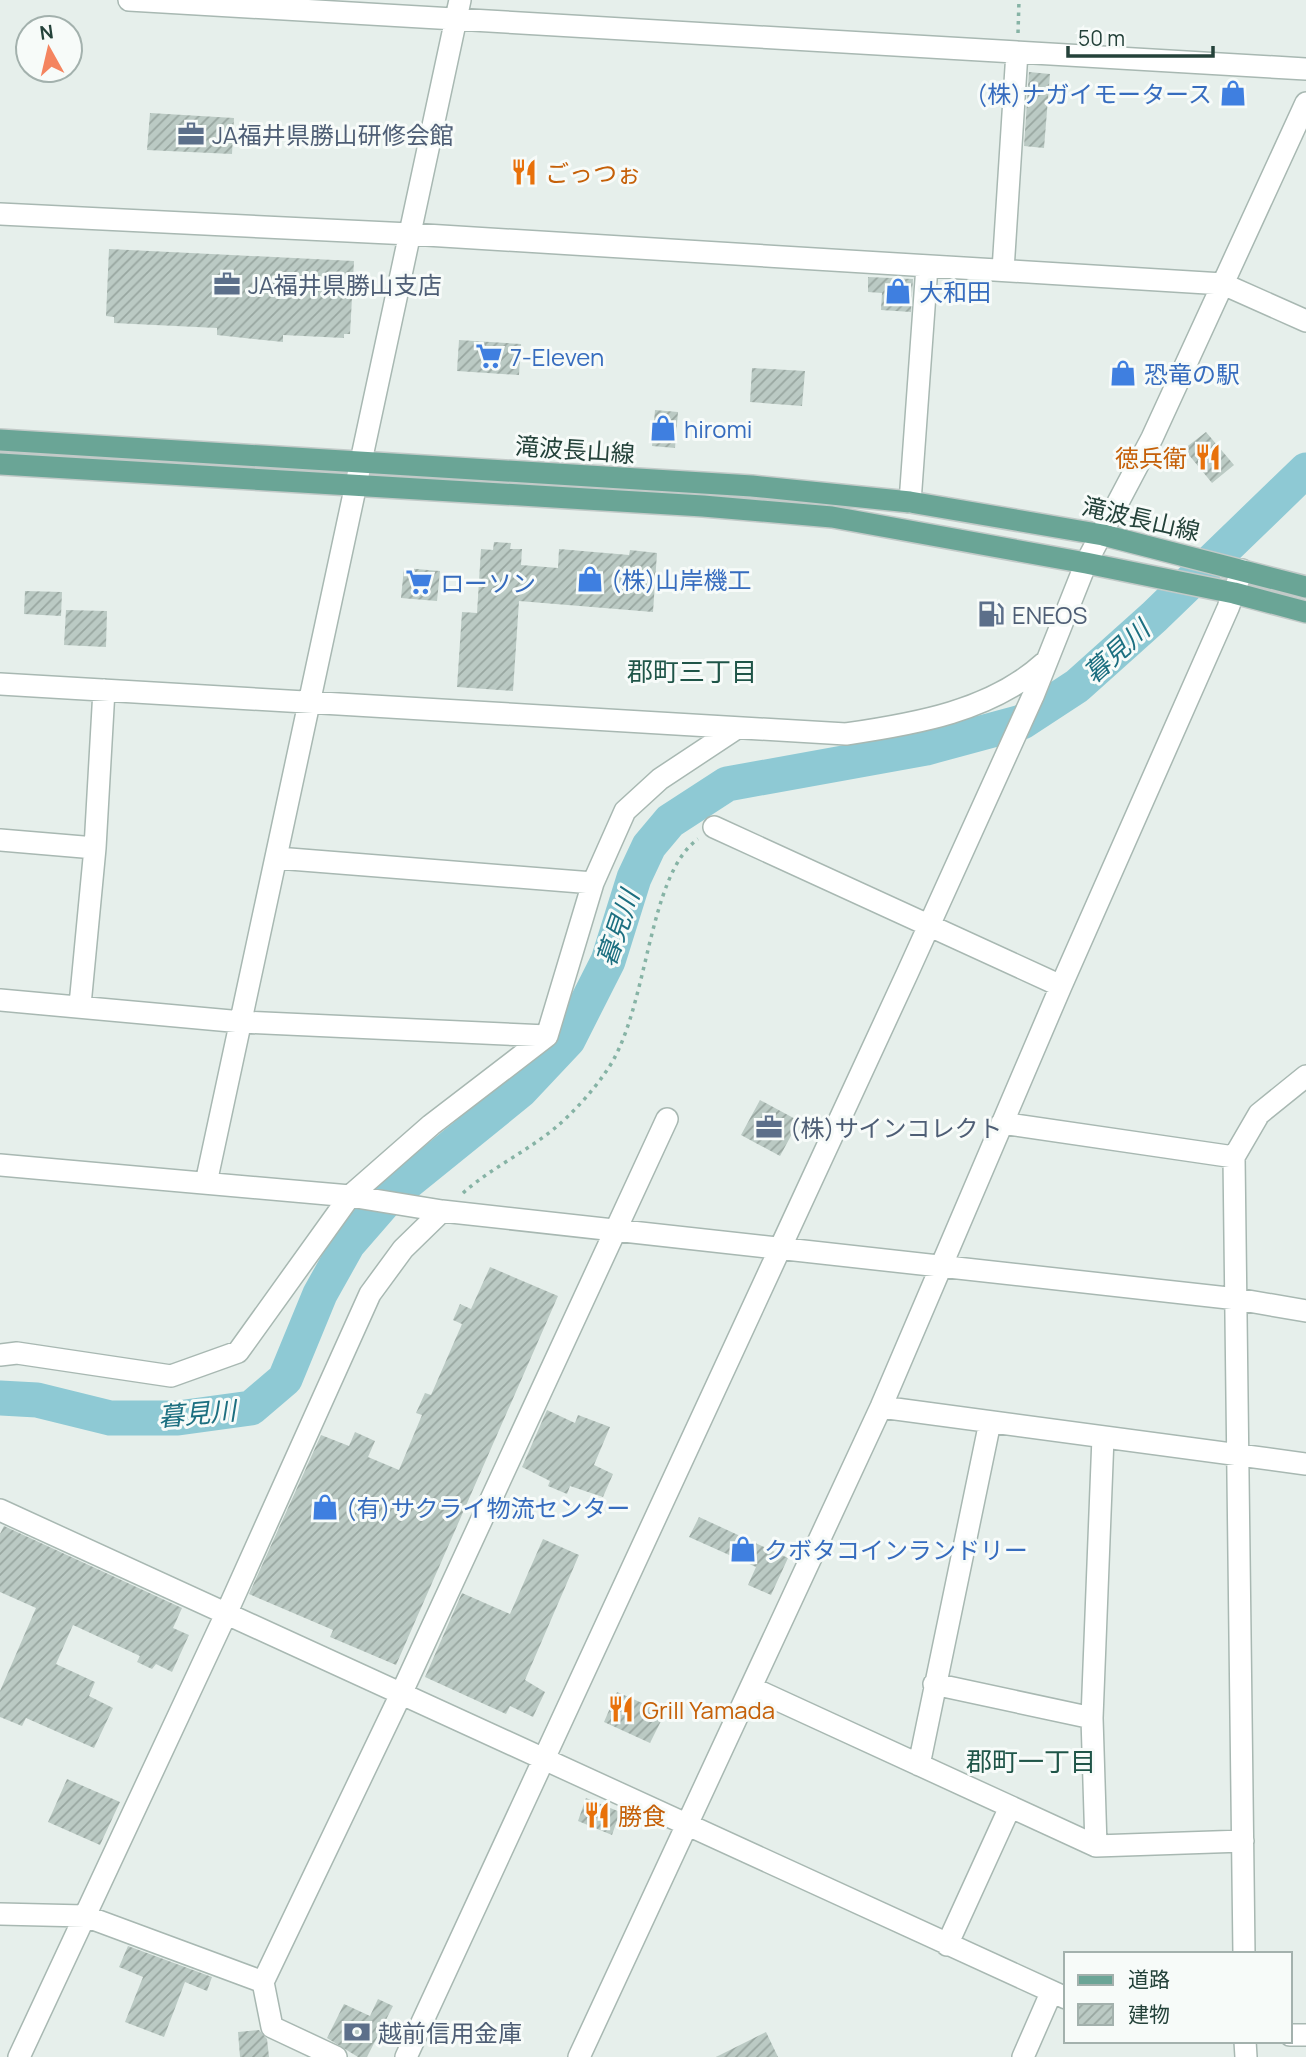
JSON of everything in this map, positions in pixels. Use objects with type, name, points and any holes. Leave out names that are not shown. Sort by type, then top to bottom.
[{"type":"main road","name":"滝波長山線","points":[[0,440],[752,486],[910,502],[1103,535],[1306,587]]},
{"type":"main road","name":"滝波長山線","points":[[0,464],[703,506],[832,517],[1086,563],[1230,592],[1306,612]]},
{"type":"street","points":[[129,0],[458,9],[1017,52],[1306,69]]},
{"type":"street","points":[[206,1183],[312,701],[458,9]]},
{"type":"street","points":[[1003,270],[1017,52]]},
{"type":"street","points":[[407,2057],[777,1249],[929,925],[1002,759],[1033,696],[1086,563],[1103,535],[1306,103]]},
{"type":"street","points":[[0,215],[410,234],[1223,284],[1306,321]]},
{"type":"street","points":[[910,502],[927,266]]},
{"type":"street","points":[[579,2057],[881,1407],[1242,569]]},
{"type":"street","points":[[0,684],[846,734],[916,723],[981,702],[1027,679],[1048,659]]},
{"type":"street","points":[[80,1005],[95,848],[104,690]]},
{"type":"street","points":[[0,1355],[17,1353],[171,1376],[238,1352],[350,1196],[431,1125],[547,1036],[593,883],[625,811],[660,779],[737,728]]},
{"type":"street","points":[[714,827],[1061,986]]},
{"type":"street","points":[[0,840],[95,848]]},
{"type":"street","points":[[277,858],[593,883]]},
{"type":"street","points":[[0,1000],[80,1005],[242,1022],[547,1036]]},
{"type":"street","points":[[1244,1952],[1234,1157],[1259,1114],[1306,1076]]},
{"type":"street","points":[[336,2057],[272,2027],[263,1982],[401,1694],[667,1119]]},
{"type":"street","points":[[1002,1123],[1234,1157]]},
{"type":"street","points":[[0,1165],[350,1196],[437,1210],[1237,1299],[1306,1311]]},
{"type":"street","points":[[19,2057],[226,1614],[370,1294],[403,1249],[437,1210]]},
{"type":"street","points":[[881,1407],[1306,1464]]},
{"type":"street","points":[[919,1765],[990,1422]]},
{"type":"street","points":[[1096,1846],[1092,1718],[1103,1437]]},
{"type":"street","points":[[0,1510],[1059,1996],[1023,2057]]},
{"type":"street","points":[[934,1684],[1092,1718]]},
{"type":"street","points":[[752,1688],[1096,1846],[1243,1842]]},
{"type":"street","points":[[947,1945],[1010,1807]]},
{"type":"street","points":[[0,1914],[85,1916],[263,1982]]},
{"type":"path","points":[[1017,52],[1019,0]]},
{"type":"path","points":[[437,1210],[486,1173],[555,1128],[606,1073],[629,1030],[661,901],[684,849],[714,827]]},
{"type":"building","points":[[1029,72],[1050,74],[1044,148],[1024,146]]},
{"type":"building","points":[[150,113],[234,118],[232,154],[147,150]]},
{"type":"building","points":[[109,249],[354,261],[350,334],[344,334],[344,338],[283,335],[283,342],[217,335],[217,328],[114,323],[114,317],[106,316]]},
{"type":"building","points":[[868,277],[913,279],[911,312],[881,310],[882,293],[868,292]]},
{"type":"building","points":[[459,340],[521,344],[519,375],[457,371]]},
{"type":"building","points":[[752,368],[805,371],[802,406],[750,402]]},
{"type":"building","points":[[655,410],[678,412],[675,448],[652,446]]},
{"type":"building","points":[[1206,432],[1234,465],[1212,483],[1184,449]]},
{"type":"building","points":[[494,542],[511,543],[510,549],[522,549],[521,565],[558,568],[559,549],[629,555],[630,550],[657,553],[653,612],[519,601],[513,691],[457,687],[462,612],[477,613],[481,549],[493,550]]},
{"type":"building","points":[[404,568],[440,571],[437,601],[401,598]]},
{"type":"building","points":[[25,591],[62,592],[61,616],[24,614]]},
{"type":"building","points":[[66,610],[107,611],[106,647],[64,645]]},
{"type":"building","points":[[760,1100],[799,1121],[780,1156],[741,1135]]},
{"type":"building","points":[[490,1267],[558,1296],[396,1665],[330,1637],[333,1630],[249,1594],[321,1435],[349,1446],[355,1432],[375,1441],[368,1457],[399,1470],[422,1415],[416,1413],[425,1393],[431,1395],[462,1324],[453,1320],[460,1304],[471,1309]]},
{"type":"building","points":[[547,1410],[575,1423],[578,1415],[610,1427],[594,1465],[613,1474],[603,1497],[570,1486],[567,1494],[548,1486],[550,1481],[522,1467]]},
{"type":"building","points":[[699,1517],[788,1558],[771,1595],[748,1585],[756,1567],[689,1537]]},
{"type":"building","points":[[4,1526],[182,1608],[173,1628],[189,1635],[172,1672],[156,1664],[152,1669],[137,1662],[140,1656],[73,1625],[56,1664],[95,1682],[89,1696],[113,1708],[94,1748],[26,1718],[22,1726],[0,1717],[0,1691],[36,1608],[0,1592],[0,1534]]},
{"type":"building","points":[[543,1539],[579,1555],[525,1680],[545,1692],[533,1717],[510,1706],[506,1714],[425,1677],[462,1593],[510,1614]]},
{"type":"building","points":[[617,1692],[665,1713],[650,1743],[604,1722]]},
{"type":"building","points":[[67,1779],[120,1802],[100,1845],[48,1822]]},
{"type":"building","points":[[586,1798],[620,1812],[612,1835],[578,1821]]},
{"type":"building","points":[[128,1946],[212,1977],[207,1991],[185,1982],[164,2037],[125,2022],[143,1977],[119,1967]]},
{"type":"building","points":[[378,1999],[393,2006],[367,2057],[358,2057],[327,2038],[344,2004],[370,2016]]},
{"type":"building","points":[[259,2030],[267,2039],[269,2057],[240,2057],[238,2032]]},
{"type":"building","points":[[766,2032],[778,2057],[716,2057]]},
{"type":"waterway","name":"暮見川","points":[[0,1398],[37,1400],[110,1418],[178,1418],[251,1408],[285,1379],[320,1294],[348,1244],[388,1198],[520,1091],[568,1040],[608,961],[634,878],[649,846],[670,821],[727,784],[926,748],[1022,722],[1077,686],[1154,617],[1306,470]]},
{"type":"place","name":"(株)ナガイモータース","points":[[1233,93]]},
{"type":"place","name":"JA福井県勝山研修会館","points":[[191,134]]},
{"type":"place","name":"ごっつぉ","points":[[524,172]]},
{"type":"place","name":"JA福井県勝山支店","points":[[227,284]]},
{"type":"place","name":"大和田","points":[[898,291]]},
{"type":"place","name":"7-Eleven","points":[[489,356]]},
{"type":"place","name":"恐竜の駅","points":[[1123,373]]},
{"type":"place","name":"hiromi","points":[[663,428]]},
{"type":"place","name":"徳兵衛","points":[[1208,457]]},
{"type":"place","name":"(株)山岸機工","points":[[590,579]]},
{"type":"place","name":"ローソン","points":[[419,582]]},
{"type":"place","name":"ENEOS","points":[[991,614]]},
{"type":"place","name":"(株)サインコレクト","points":[[769,1127]]},
{"type":"place","name":"(有)サクライ物流センター","points":[[325,1507]]},
{"type":"place","name":"クボタコインランドリー","points":[[743,1549]]},
{"type":"place","name":"Grill Yamada","points":[[621,1709]]},
{"type":"place","name":"勝食","points":[[597,1815]]},
{"type":"place","name":"越前信用金庫","points":[[357,2032]]},
{"type":"district","name":"郡町三丁目","points":[[692,671]]},
{"type":"district","name":"郡町一丁目","points":[[1031,1761]]}]
